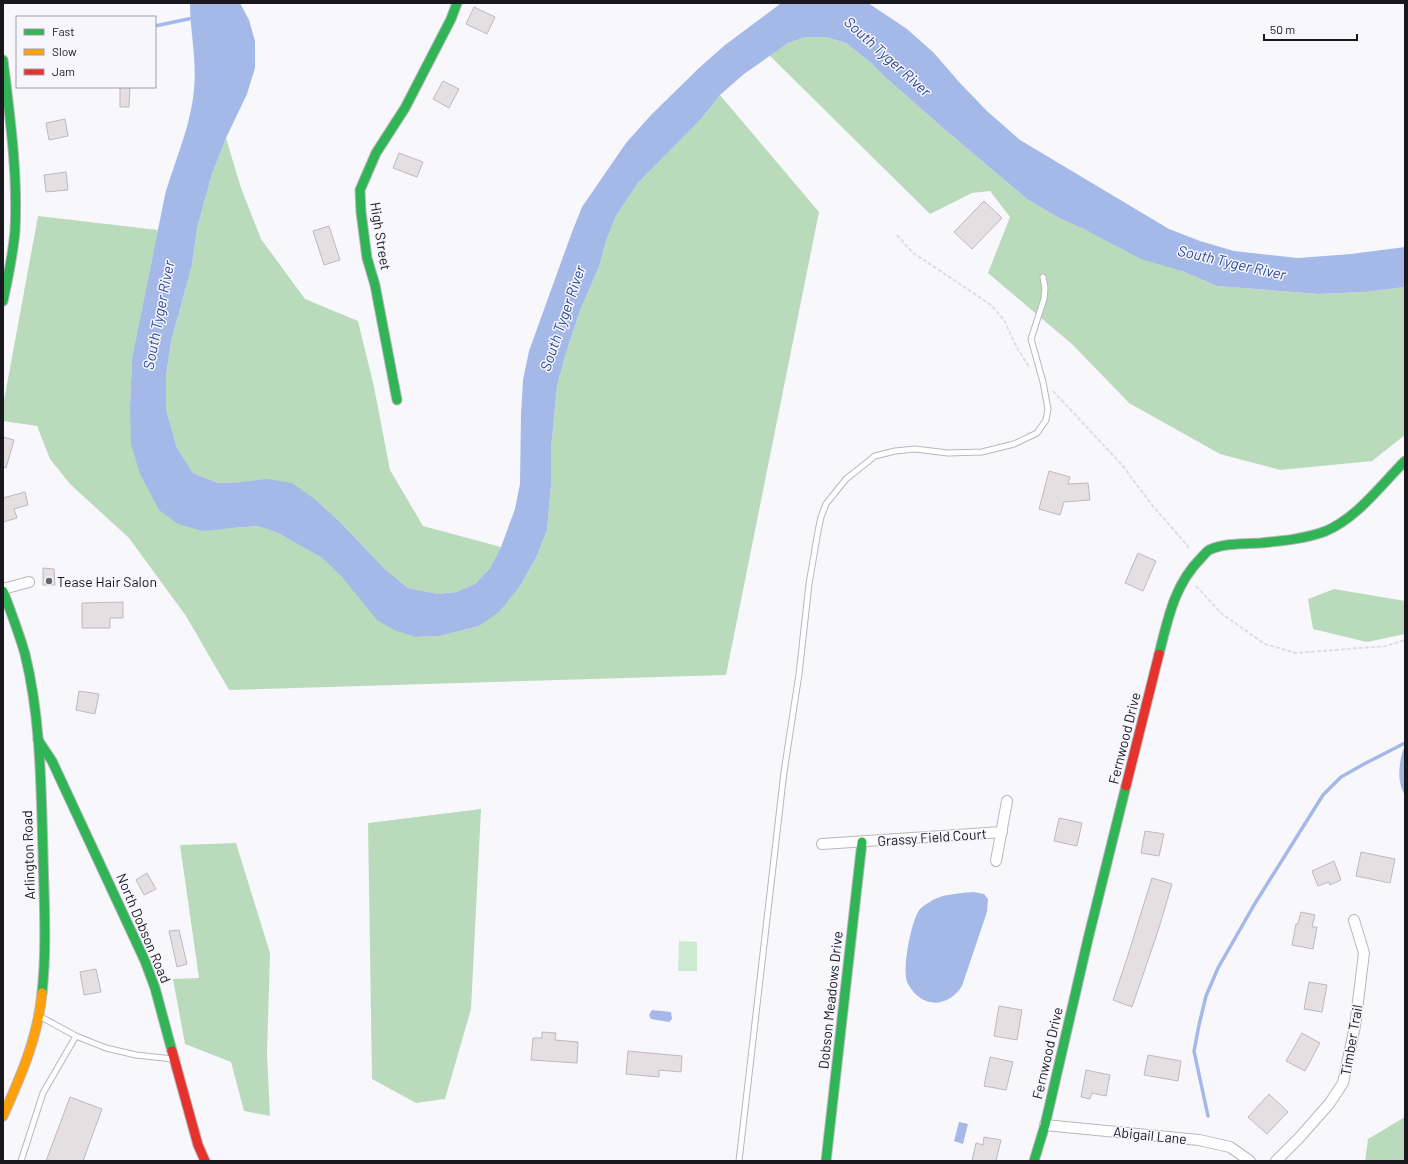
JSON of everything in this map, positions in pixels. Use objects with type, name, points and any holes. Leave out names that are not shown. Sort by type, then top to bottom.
[{"type":"street","name":"High Street","points":[[397,400],[375,285],[367,258],[361,212],[360,190],[376,153],[405,108],[451,19],[457,3]]},
{"type":"street","points":[[3,60],[7,134],[15,209],[12,256],[3,301]]},
{"type":"street","name":"Fernwood Drive","points":[[1034,1161],[1045,1125],[1088,939],[1171,607],[1177,590],[1185,575],[1209,550],[1230,545],[1306,537],[1330,529],[1359,507],[1405,462]]},
{"type":"street","points":[[3,590],[29,582]]},
{"type":"street","name":"Arlington Road","points":[[3,590],[23,648],[29,675],[37,739],[45,948],[42,998],[39,1016],[29,1055],[3,1116]]},
{"type":"street","name":"North Dobson Road","points":[[37,739],[52,761],[145,961],[155,988],[198,1145],[205,1161]]},
{"type":"street","name":"Grassy Field Court","points":[[996,861],[1007,801]]},
{"type":"street","name":"Grassy Field Court","points":[[822,844],[1002,832]]},
{"type":"street","name":"Dobson Meadows Drive","points":[[826,1161],[862,842]]},
{"type":"street","name":"Timber Trail","points":[[1276,1161],[1304,1133],[1343,1083],[1355,1026],[1364,953],[1354,920]]},
{"type":"street","name":"Abigail Lane","points":[[1045,1125],[1200,1140],[1230,1147],[1250,1161]]},
{"type":"lane","points":[[739,1161],[784,772],[799,674],[809,584],[821,517],[826,504],[846,479],[875,456],[895,450],[915,449],[948,453],[982,452],[1014,444],[1037,433],[1046,420],[1048,409],[1043,382],[1031,339],[1044,299],[1045,288],[1043,277]]},
{"type":"lane","points":[[39,1016],[76,1036],[106,1048],[136,1055],[175,1059]]},
{"type":"lane","points":[[21,1161],[43,1093],[76,1036]]},
{"type":"path","points":[[1185,575],[1222,614],[1265,644],[1290,652],[1296,653],[1386,646],[1405,640]]},
{"type":"green space","points":[[806,37],[826,37],[846,43],[870,62],[943,128],[1027,199],[1059,218],[1217,286],[1318,294],[1365,292],[1405,287],[1405,435],[1372,461],[1280,470],[1220,454],[1129,403],[1073,345],[988,273],[1010,217],[990,191],[972,193],[930,214],[769,55],[788,43]]},
{"type":"green space","points":[[720,95],[819,212],[726,675],[229,690],[186,616],[129,538],[70,484],[50,459],[37,426],[3,421],[3,406],[38,216],[158,230],[132,358],[130,407],[232,528],[258,526],[278,533],[322,558],[342,577],[416,637],[440,636],[479,626],[520,586],[536,558],[547,530],[551,485],[551,449],[557,386],[581,308],[599,267],[606,241],[616,216],[638,183],[701,119]]},
{"type":"green space","points":[[226,138],[241,188],[261,239],[305,299],[358,321],[374,387],[390,470],[423,526],[501,547],[490,568],[475,584],[456,592],[438,594],[408,588],[385,569],[339,521],[316,500],[242,482],[218,483],[193,473],[177,448],[166,409],[166,378],[171,342],[192,265],[197,228],[212,174]]},
{"type":"green space","points":[[1334,589],[1405,601],[1405,634],[1367,642],[1313,629],[1308,599]]},
{"type":"green space","points":[[481,809],[471,1009],[445,1099],[416,1103],[372,1079],[368,823]]},
{"type":"green space","points":[[236,843],[270,953],[267,1053],[270,1116],[244,1111],[231,1062],[185,1044],[173,979],[199,978],[180,845]]},
{"type":"green space","points":[[679,941],[697,942],[697,971],[678,971]]},
{"type":"green space","points":[[1405,1117],[1405,1161],[1365,1161],[1368,1139]]},
{"type":"water","name":"South Tyger River","points":[[190,3],[240,3],[249,20],[255,41],[255,68],[247,94],[226,138],[212,174],[197,228],[192,265],[171,342],[166,377],[166,409],[177,448],[193,473],[218,483],[267,479],[292,483],[316,500],[339,521],[385,569],[408,588],[438,594],[456,592],[475,584],[490,568],[501,547],[515,509],[520,484],[523,380],[529,351],[582,207],[626,143],[651,115],[725,45],[780,4],[868,3],[907,29],[934,53],[987,111],[1020,140],[1169,229],[1200,241],[1234,251],[1298,258],[1351,254],[1405,247],[1405,287],[1365,292],[1318,294],[1217,286],[1182,271],[1141,259],[1086,230],[1059,218],[1027,199],[943,128],[870,62],[846,43],[826,37],[806,37],[788,43],[744,74],[720,95],[701,119],[638,183],[616,216],[606,241],[599,267],[581,308],[557,386],[551,449],[551,485],[547,530],[536,558],[520,586],[499,612],[479,626],[440,636],[416,637],[394,630],[377,620],[342,577],[322,558],[278,533],[258,526],[203,531],[178,524],[159,510],[140,474],[131,444],[130,407],[132,358],[165,195],[190,116],[194,89],[195,67]]},
{"type":"water","points":[[1405,745],[1405,795],[1400,784],[1399,770]]},
{"type":"water","points":[[974,892],[984,894],[988,899],[987,912],[962,986],[956,994],[942,1002],[934,1003],[920,998],[913,992],[906,978],[906,959],[912,926],[918,912],[925,905],[939,897],[951,894]]},
{"type":"water","points":[[652,1010],[671,1012],[672,1019],[669,1022],[651,1019],[649,1015]]},
{"type":"water","points":[[959,1122],[968,1124],[963,1144],[954,1141]]},
{"type":"building","points":[[474,7],[495,17],[487,34],[466,24]]},
{"type":"building","points":[[443,81],[459,89],[449,108],[433,99]]},
{"type":"building","points":[[120,88],[130,88],[129,107],[120,107]]},
{"type":"building","points":[[65,119],[68,136],[49,140],[46,123]]},
{"type":"building","points":[[399,153],[423,162],[417,177],[393,168]]},
{"type":"building","points":[[66,172],[68,190],[46,192],[44,175]]},
{"type":"building","points":[[984,201],[1002,218],[972,249],[954,232]]},
{"type":"building","points":[[329,226],[340,260],[324,265],[313,231]]},
{"type":"building","points":[[3,437],[14,440],[6,468],[3,467]]},
{"type":"building","points":[[1049,471],[1070,477],[1068,484],[1088,483],[1090,500],[1064,502],[1060,515],[1039,509]]},
{"type":"building","points":[[25,492],[28,505],[14,509],[17,518],[3,522],[3,498]]},
{"type":"building","points":[[1138,553],[1156,561],[1143,591],[1125,583]]},
{"type":"building","points":[[43,568],[54,569],[55,585],[43,585]]},
{"type":"building","points":[[123,602],[123,618],[110,618],[110,628],[82,628],[82,603]]},
{"type":"building","points":[[79,691],[99,694],[95,714],[76,710]]},
{"type":"building","points":[[1059,818],[1082,823],[1077,846],[1054,841]]},
{"type":"building","points":[[1145,831],[1164,834],[1159,856],[1141,853]]},
{"type":"building","points":[[1361,852],[1395,859],[1390,883],[1356,876]]},
{"type":"building","points":[[1334,861],[1341,880],[1330,885],[1329,882],[1318,886],[1312,871]]},
{"type":"building","points":[[147,873],[156,889],[144,895],[136,880]]},
{"type":"building","points":[[1152,878],[1172,884],[1158,931],[1132,1007],[1113,1000]]},
{"type":"building","points":[[1301,912],[1315,915],[1312,927],[1317,927],[1313,949],[1292,945],[1296,924],[1298,924]]},
{"type":"building","points":[[179,930],[187,964],[177,967],[169,931]]},
{"type":"building","points":[[96,969],[101,992],[84,995],[80,972]]},
{"type":"building","points":[[1309,982],[1327,985],[1322,1012],[1304,1009]]},
{"type":"building","points":[[999,1006],[1022,1010],[1017,1040],[994,1036]]},
{"type":"building","points":[[542,1032],[556,1033],[555,1040],[578,1042],[577,1063],[531,1060],[533,1038],[542,1038]]},
{"type":"building","points":[[1302,1033],[1320,1043],[1305,1071],[1286,1061]]},
{"type":"building","points":[[628,1051],[682,1056],[681,1072],[659,1070],[659,1077],[626,1074]]},
{"type":"building","points":[[1148,1055],[1181,1061],[1178,1081],[1144,1075]]},
{"type":"building","points":[[990,1057],[1013,1062],[1006,1090],[984,1086]]},
{"type":"building","points":[[1086,1070],[1110,1075],[1106,1096],[1092,1093],[1090,1099],[1081,1097]]},
{"type":"building","points":[[1269,1094],[1288,1112],[1267,1134],[1248,1117]]},
{"type":"building","points":[[70,1097],[102,1109],[83,1161],[46,1161]]},
{"type":"building","points":[[984,1137],[1001,1140],[996,1161],[972,1161],[976,1143],[983,1145]]},
{"type":"waterway","points":[[156,26],[193,18]]},
{"type":"waterway","points":[[1208,1116],[1194,1051],[1206,996],[1218,968],[1254,905],[1323,795],[1341,777],[1405,743]]},
{"type":"traffic: fast","points":[[397,400],[375,285],[367,258],[361,212],[360,190],[376,153],[405,108],[451,19],[457,3]]},
{"type":"traffic: fast","points":[[3,60],[13,146],[16,210],[13,249],[3,301]]},
{"type":"traffic: fast","points":[[1159,654],[1169,615],[1178,591],[1192,568],[1209,550],[1228,545],[1293,539],[1326,531],[1338,525],[1359,509],[1405,461]]},
{"type":"traffic: fast","points":[[3,591],[18,630],[25,654],[37,728],[41,778],[45,941],[42,993]]},
{"type":"traffic: fast","points":[[38,740],[52,761],[145,961],[155,988],[172,1051]]},
{"type":"traffic: fast","points":[[1034,1161],[1045,1125],[1088,939],[1126,786]]},
{"type":"traffic: fast","points":[[826,1161],[862,842]]},
{"type":"traffic: slow","points":[[3,1116],[33,1041],[42,993]]},
{"type":"traffic: jam","points":[[1126,786],[1159,654]]},
{"type":"traffic: jam","points":[[172,1051],[198,1145],[205,1161]]},
{"type":"place","name":"Tease Hair Salon","points":[[49,581]]}]
